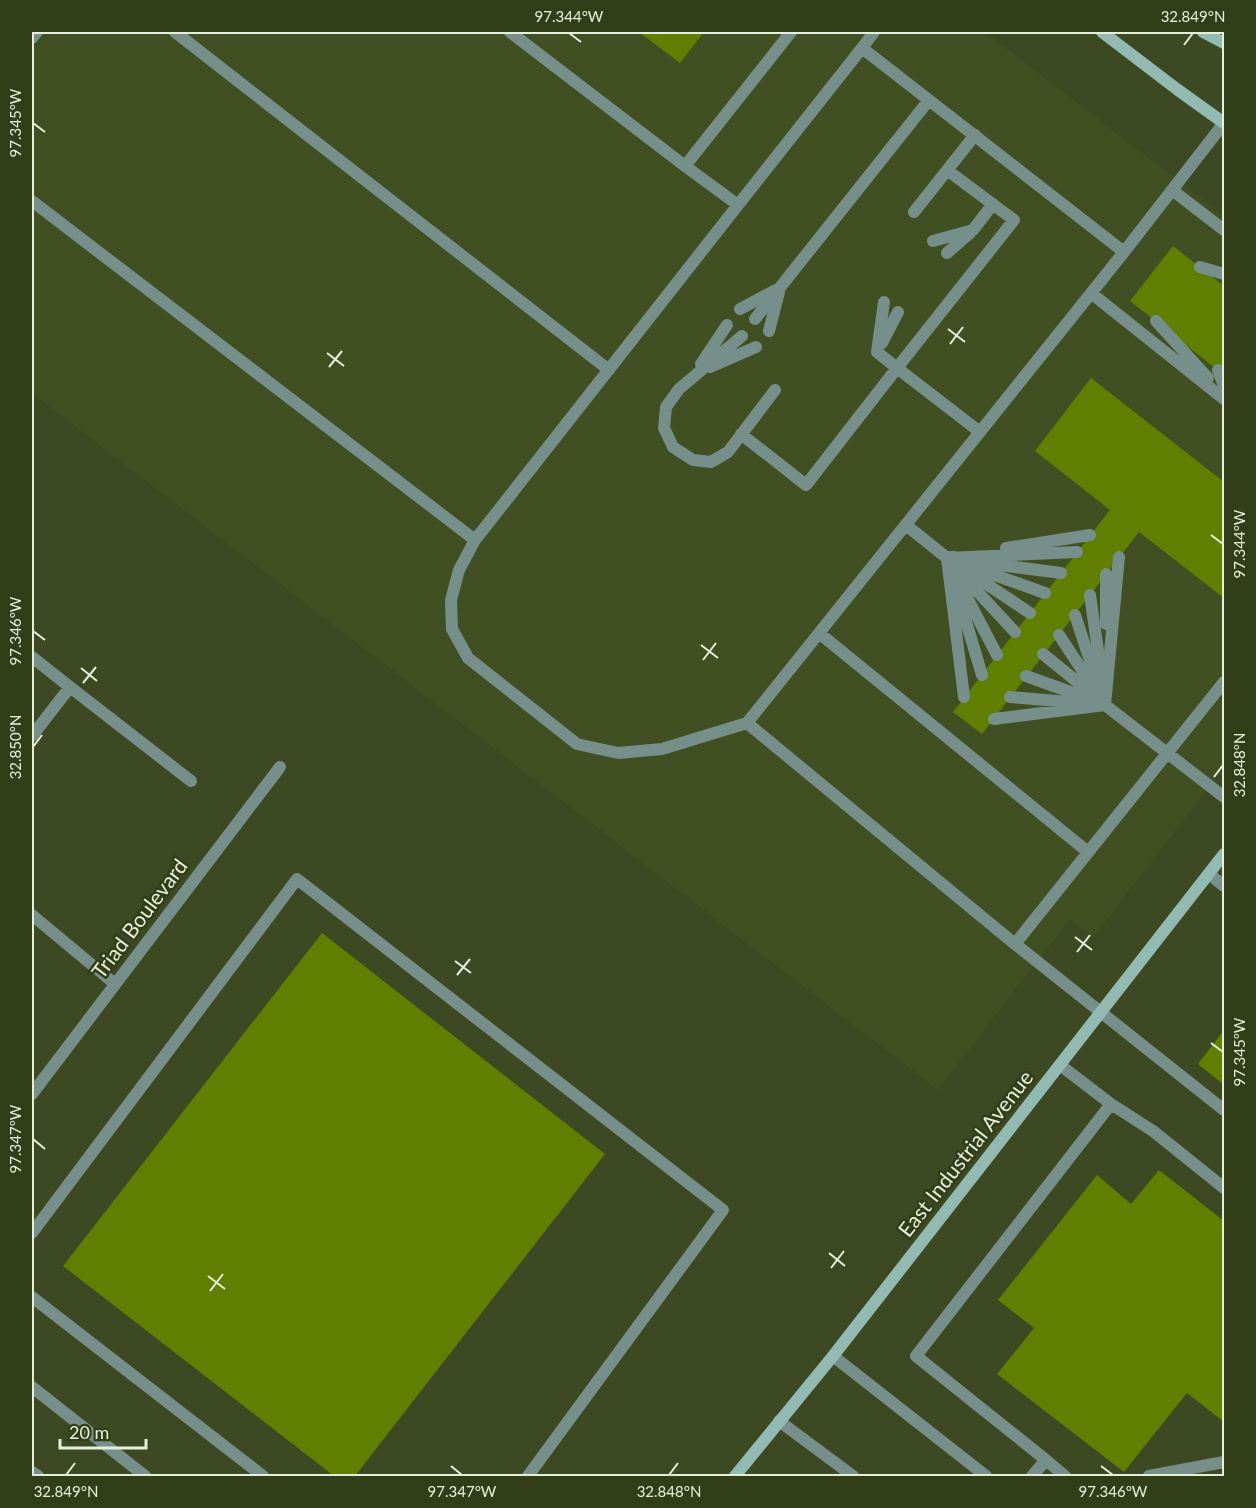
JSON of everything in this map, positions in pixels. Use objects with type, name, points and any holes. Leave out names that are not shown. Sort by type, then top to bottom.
[{"type":"street","points":[[32,38],[37,32]]},
{"type":"street","points":[[175,32],[609,370]]},
{"type":"street","points":[[510,32],[738,205]]},
{"type":"street","points":[[685,166],[791,32]]},
{"type":"street","points":[[874,32],[475,540],[459,570],[451,600],[452,629],[468,658],[577,744],[618,753],[662,749],[747,723],[1124,252],[1224,123],[1102,32]]},
{"type":"street","points":[[1203,32],[1224,43]]},
{"type":"street","points":[[862,48],[1124,252]]},
{"type":"street","points":[[755,319],[929,100]]},
{"type":"street","points":[[914,212],[975,135]]},
{"type":"street","points":[[741,434],[806,485],[1014,220],[947,170]]},
{"type":"street","points":[[1172,190],[1224,230]]},
{"type":"street","points":[[32,201],[475,540]]},
{"type":"street","points":[[947,253],[973,230],[993,204]]},
{"type":"street","points":[[933,241],[973,230]]},
{"type":"street","points":[[1200,267],[1224,274]]},
{"type":"street","points":[[740,309],[780,288]]},
{"type":"street","points":[[769,331],[780,288]]},
{"type":"street","points":[[1090,294],[1224,397]]},
{"type":"street","points":[[877,352],[884,302]]},
{"type":"street","points":[[877,352],[898,312]]},
{"type":"street","points":[[1156,321],[1224,397]]},
{"type":"street","points":[[695,374],[727,325]]},
{"type":"street","points":[[742,336],[695,374],[679,389],[666,407],[664,428],[673,447],[693,460],[711,462],[728,452],[775,390]]},
{"type":"street","points":[[695,374],[756,347]]},
{"type":"street","points":[[1188,347],[1224,397]]},
{"type":"street","points":[[877,352],[980,432]]},
{"type":"street","points":[[1218,370],[1224,386]]},
{"type":"street","points":[[906,525],[947,558],[1030,613]]},
{"type":"street","points":[[947,558],[1090,535]]},
{"type":"street","points":[[947,558],[1077,552]]},
{"type":"street","points":[[1106,705],[1119,557]]},
{"type":"street","points":[[947,558],[1060,573]]},
{"type":"street","points":[[947,558],[1045,593]]},
{"type":"street","points":[[947,558],[1015,632]]},
{"type":"street","points":[[947,558],[997,655]]},
{"type":"street","points":[[947,558],[982,675]]},
{"type":"street","points":[[947,558],[964,698]]},
{"type":"street","points":[[1106,574],[1106,705]]},
{"type":"street","points":[[1090,595],[1106,705]]},
{"type":"street","points":[[1075,615],[1106,705]]},
{"type":"street","points":[[819,633],[1088,852]]},
{"type":"street","points":[[1059,635],[1106,705]]},
{"type":"street","points":[[1044,654],[1224,797]]},
{"type":"street","points":[[32,657],[191,781]]},
{"type":"street","points":[[1026,676],[1106,705]]},
{"type":"street","points":[[1015,944],[1224,682]]},
{"type":"street","points":[[32,736],[70,687]]},
{"type":"street","points":[[1010,697],[1106,705]]},
{"type":"street","points":[[994,719],[1106,705]]},
{"type":"street","points":[[747,723],[1015,944],[1224,1110]]},
{"type":"street","name":"Triad Boulevard","points":[[32,1094],[280,768]]},
{"type":"street","name":"East Industrial Avenue","points":[[735,1476],[833,1356],[1224,854]]},
{"type":"street","points":[[1209,874],[1224,886]]},
{"type":"street","points":[[32,1233],[297,879],[723,1210],[528,1476]]},
{"type":"street","points":[[32,915],[115,984]]},
{"type":"street","points":[[1060,1065],[1111,1104],[1153,1131],[1224,1188]]},
{"type":"street","points":[[1065,1476],[916,1356],[1111,1104]]},
{"type":"street","points":[[32,1297],[263,1476]]},
{"type":"street","points":[[833,1356],[986,1476]]},
{"type":"street","points":[[32,1388],[145,1476]]},
{"type":"street","points":[[779,1421],[853,1476]]},
{"type":"street","points":[[1032,1476],[1046,1460]]},
{"type":"street","points":[[1149,1476],[1224,1462]]},
{"type":"street","points":[[32,1472],[38,1476]]},
{"type":"shaded area","points":[[32,32],[985,32],[1224,216],[1224,767],[1094,937],[1070,919],[938,1090],[32,393]]},
{"type":"building","points":[[639,32],[704,32],[680,63]]},
{"type":"building","points":[[1173,246],[1224,286],[1224,375],[1130,301]]},
{"type":"building","points":[[1091,378],[1224,482],[1224,598],[1139,532],[982,734],[953,712],[1110,510],[1035,451]]},
{"type":"building","points":[[322,933],[605,1154],[355,1476],[334,1476],[63,1266]]},
{"type":"building","points":[[1224,1030],[1224,1085],[1198,1064]]},
{"type":"building","points":[[1159,1170],[1224,1221],[1224,1422],[1187,1393],[1124,1472],[997,1374],[1034,1328],[998,1300],[1097,1175],[1131,1204]]}]
